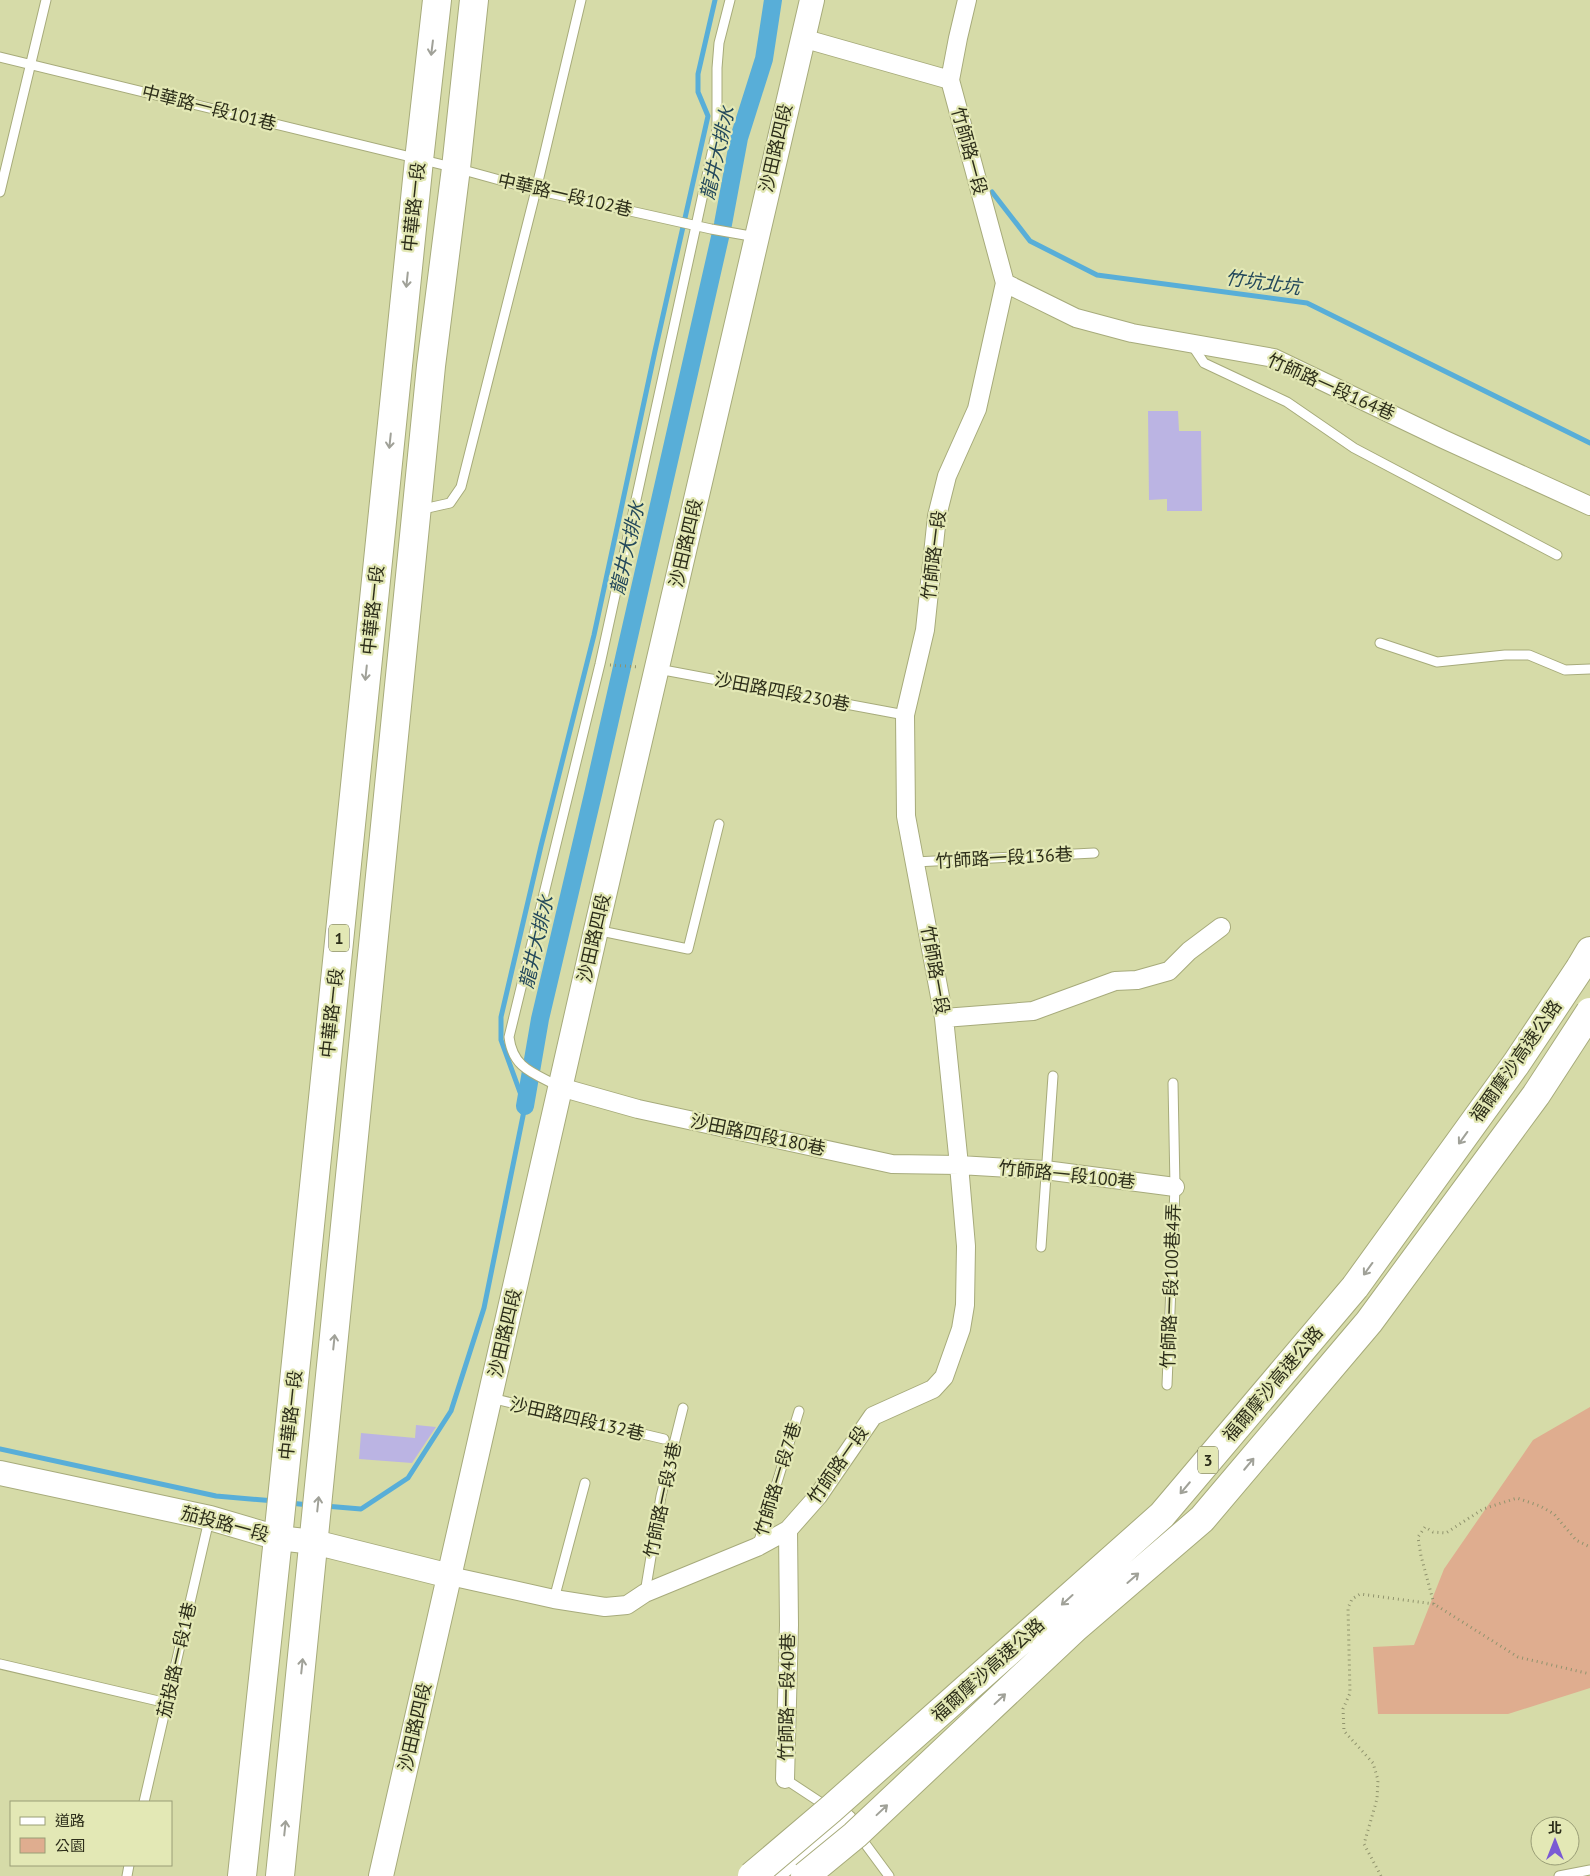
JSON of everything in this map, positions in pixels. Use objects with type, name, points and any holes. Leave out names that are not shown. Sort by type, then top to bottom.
[{"type":"main road","name":"中華路一段","points":[[242,1876],[419,160],[438,0]]},
{"type":"main road","name":"中華路一段","points":[[280,1876],[416,511],[474,0]]},
{"type":"main road","name":"福爾摩沙高速公路","points":[[752,1876],[831,1809],[1162,1515],[1355,1287],[1516,1064],[1590,951]]},
{"type":"main road","name":"福爾摩沙高速公路","points":[[805,1876],[855,1835],[1076,1627],[1202,1519],[1369,1322],[1536,1095],[1590,1012]]},
{"type":"street","name":"沙田路四段","points":[[381,1876],[596,930],[651,668],[746,235],[812,0]]},
{"type":"street","name":"竹師路一段","points":[[450,1576],[554,1599],[605,1607],[627,1605],[645,1594],[757,1547],[788,1530],[818,1496],[873,1416],[933,1389],[944,1377],[961,1329],[965,1305],[966,1246],[959,1165],[944,1018],[906,816],[905,715],[925,630],[937,516],[947,476],[977,409],[1004,283],[950,80],[967,0]]},
{"type":"street","points":[[802,38],[950,80]]},
{"type":"street","name":"竹師路一段164巷","points":[[1004,283],[1076,318],[1132,333],[1274,358],[1443,439],[1590,506]]},
{"type":"street","points":[[944,1018],[1033,1011],[1116,981],[1137,980],[1169,971],[1189,951],[1221,927]]},
{"type":"street","name":"沙田路四段180巷","points":[[560,1087],[638,1109],[892,1164],[959,1165]]},
{"type":"street","name":"竹師路一段100巷","points":[[959,1165],[1045,1170],[1175,1187]]},
{"type":"street","name":"茄投路一段","points":[[0,1473],[210,1518],[278,1538],[314,1542],[450,1576]]},
{"type":"street","name":"竹師路一段40巷","points":[[785,1779],[789,1625],[788,1530]]},
{"type":"street","points":[[774,1876],[847,1819]]},
{"type":"lane","points":[[0,192],[46,0]]},
{"type":"lane","points":[[416,511],[450,503],[461,487],[536,190],[581,0]]},
{"type":"lane","points":[[560,1087],[528,1070],[516,1061],[510,1050],[509,1037],[600,664],[717,130],[717,68],[720,42],[730,0]]},
{"type":"lane","name":"中華路一段101巷","points":[[0,57],[419,160]]},
{"type":"lane","name":"中華路一段102巷","points":[[419,160],[536,190],[746,235]]},
{"type":"lane","points":[[1191,343],[1204,363],[1287,402],[1354,448],[1557,554]]},
{"type":"lane","points":[[1380,643],[1437,662],[1505,655],[1529,655],[1565,670],[1590,669]]},
{"type":"lane","name":"沙田路四段230巷","points":[[651,668],[905,715]]},
{"type":"lane","points":[[596,930],[688,950],[719,824]]},
{"type":"lane","name":"竹師路一段136巷","points":[[915,862],[1094,853]]},
{"type":"lane","points":[[1041,1247],[1053,1076]]},
{"type":"lane","name":"竹師路一段100巷4弄","points":[[1167,1385],[1175,1187],[1173,1083]]},
{"type":"lane","name":"沙田路四段132巷","points":[[491,1398],[664,1439]]},
{"type":"lane","name":"竹師路一段3巷","points":[[645,1594],[661,1496],[683,1408]]},
{"type":"lane","name":"竹師路一段7巷","points":[[757,1547],[799,1411]]},
{"type":"lane","points":[[554,1599],[585,1482]]},
{"type":"lane","name":"茄投路一段1巷","points":[[144,1801],[210,1518]]},
{"type":"lane","points":[[0,1664],[167,1703]]},
{"type":"lane","name":"竹師路一段40巷","points":[[785,1779],[847,1819],[889,1876]]},
{"type":"lane","points":[[1559,1876],[1590,1870]]},
{"type":"path","points":[[608,665],[651,668]]},
{"type":"path","points":[[1434,1604],[1418,1537],[1425,1527],[1433,1532],[1446,1533],[1483,1509],[1517,1498],[1540,1506],[1554,1514],[1576,1540],[1590,1547]]},
{"type":"path","points":[[1380,1876],[1364,1844],[1377,1799],[1378,1780],[1373,1763],[1344,1731],[1343,1709],[1350,1693],[1348,1608],[1352,1599],[1360,1594],[1434,1604],[1518,1657],[1590,1674]]},
{"type":"green space","points":[[1590,1407],[1590,1688],[1508,1714],[1378,1714],[1373,1647],[1414,1645],[1444,1569],[1533,1440]]},
{"type":"building","points":[[1148,411],[1178,411],[1179,431],[1201,431],[1202,511],[1167,511],[1167,499],[1149,500]]},
{"type":"building","points":[[416,1425],[436,1427],[412,1463],[359,1459],[361,1433],[415,1438]]},
{"type":"waterway","points":[[325,1506],[361,1509],[408,1478],[451,1411],[484,1308],[525,1106],[501,1040],[501,1017],[541,846],[594,635],[708,116],[698,92],[698,74],[715,0]]},
{"type":"waterway","name":"龍井大排水","points":[[525,1106],[540,1019],[723,224],[739,138],[764,59],[773,0]]},
{"type":"waterway","name":"竹坑北坑","points":[[992,192],[1030,241],[1097,275],[1307,303],[1590,443]]},
{"type":"waterway","points":[[0,1449],[216,1496],[275,1501]]},
{"type":"waterway","points":[[290,1503],[309,1505]]}]
